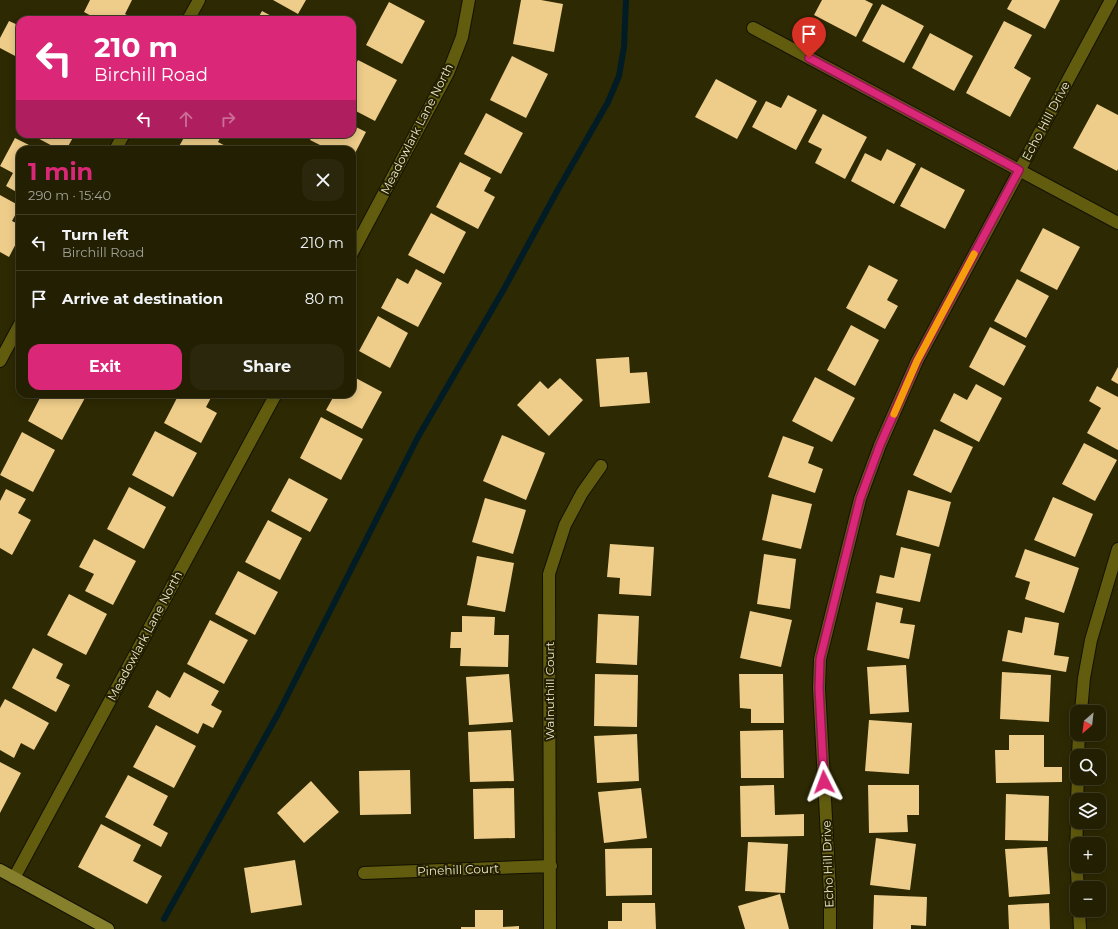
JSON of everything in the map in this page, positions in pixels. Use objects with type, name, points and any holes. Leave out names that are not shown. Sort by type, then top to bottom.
[{"type":"main road","points":[[0,870],[108,929]]},
{"type":"street","points":[[190,16],[199,0]]},
{"type":"street","name":"Meadowlark Lane North","points":[[356,246],[448,73],[462,37],[470,0]]},
{"type":"street","name":"Echo Hill Drive","points":[[830,929],[830,892],[819,688],[820,659],[860,499],[880,445],[917,361],[1111,0]]},
{"type":"street","points":[[753,28],[1118,223]]},
{"type":"street","points":[[0,361],[16,331]]},
{"type":"street","name":"Meadowlark Lane North","points":[[14,878],[274,398]]},
{"type":"street","name":"Walnuthill Court","points":[[550,929],[549,574],[565,525],[582,493],[601,466]]},
{"type":"street","points":[[1082,705],[1084,678],[1091,640],[1118,549]]},
{"type":"street","points":[[1077,829],[1078,881]]},
{"type":"street","name":"Pinehill Court","points":[[364,873],[551,866]]},
{"type":"street","points":[[1079,917],[1080,929]]},
{"type":"building","points":[[90,0],[132,0],[125,14],[129,16],[91,16],[84,12]]},
{"type":"building","points":[[273,0],[306,0],[298,14]]},
{"type":"building","points":[[521,0],[541,0],[563,4],[554,52],[513,44]]},
{"type":"building","points":[[822,0],[865,0],[873,4],[856,37],[814,15]]},
{"type":"building","points":[[1012,0],[1060,0],[1045,29],[1007,9]]},
{"type":"building","points":[[389,2],[425,21],[402,64],[366,45]]},
{"type":"building","points":[[882,4],[924,26],[904,63],[862,41]]},
{"type":"building","points":[[262,11],[271,16],[259,16]]},
{"type":"building","points":[[9,21],[16,24],[16,56],[0,48],[0,38]]},
{"type":"building","points":[[1004,21],[1032,35],[1014,68],[1031,78],[1010,117],[966,93]]},
{"type":"building","points":[[930,33],[973,56],[954,91],[912,68]]},
{"type":"building","points":[[512,56],[548,74],[526,118],[490,100]]},
{"type":"building","points":[[358,60],[397,80],[375,121],[356,111],[356,64]]},
{"type":"building","points":[[716,79],[757,101],[737,139],[695,117]]},
{"type":"building","points":[[788,95],[817,110],[796,150],[752,127],[766,101],[781,108]]},
{"type":"building","points":[[1097,104],[1118,115],[1117,171],[1073,148]]},
{"type":"building","points":[[486,113],[523,133],[501,174],[464,154]]},
{"type":"building","points":[[823,114],[867,137],[845,179],[815,163],[822,149],[808,142]]},
{"type":"building","points":[[356,127],[366,132],[356,151],[356,146],[322,146],[310,140],[311,138],[356,138]]},
{"type":"building","points":[[15,138],[31,146],[16,146],[16,192],[6,186],[13,173],[0,166]]},
{"type":"building","points":[[38,138],[73,138],[68,146],[52,146]]},
{"type":"building","points":[[184,138],[220,138],[218,142],[226,146],[179,146]]},
{"type":"building","points":[[887,149],[916,164],[894,204],[851,181],[865,153],[881,161]]},
{"type":"building","points":[[460,162],[491,178],[484,191],[495,197],[478,229],[436,207]]},
{"type":"building","points":[[921,167],[965,190],[945,229],[900,206]]},
{"type":"building","points":[[0,195],[16,204],[16,214],[12,221],[16,223],[16,244],[9,257],[0,252]]},
{"type":"building","points":[[431,213],[466,232],[444,274],[408,255]]},
{"type":"building","points":[[1043,228],[1080,247],[1057,290],[1020,271]]},
{"type":"building","points":[[869,265],[898,280],[887,300],[898,306],[885,329],[846,308]]},
{"type":"building","points":[[416,269],[442,283],[418,327],[381,308],[397,278],[408,284]]},
{"type":"building","points":[[1017,279],[1049,296],[1026,338],[994,321]]},
{"type":"building","points":[[378,316],[408,333],[390,368],[359,351]]},
{"type":"building","points":[[851,325],[879,340],[855,386],[827,370]]},
{"type":"building","points":[[990,327],[1026,346],[1004,386],[969,367]]},
{"type":"building","points":[[629,357],[630,373],[647,372],[650,403],[600,407],[596,359]]},
{"type":"building","points":[[1118,367],[1118,384],[1111,380]]},
{"type":"building","points":[[815,377],[855,398],[832,442],[792,421]]},
{"type":"building","points":[[356,378],[382,392],[362,429],[326,410],[333,398],[356,398]]},
{"type":"building","points":[[560,378],[583,400],[549,436],[517,405],[540,381],[548,389]]},
{"type":"building","points":[[976,384],[1002,398],[979,442],[940,421],[954,393],[967,400]]},
{"type":"building","points":[[1097,386],[1118,397],[1118,450],[1087,433],[1101,408],[1089,401]]},
{"type":"building","points":[[40,398],[85,398],[62,440],[28,421]]},
{"type":"building","points":[[177,398],[211,398],[206,407],[217,413],[201,443],[164,423]]},
{"type":"building","points":[[321,417],[363,439],[341,480],[300,458]]},
{"type":"building","points":[[934,429],[973,447],[951,493],[913,475]]},
{"type":"building","points":[[155,431],[197,453],[173,497],[132,475]]},
{"type":"building","points":[[22,432],[55,450],[33,492],[0,475]]},
{"type":"building","points":[[502,435],[545,453],[526,500],[483,481]]},
{"type":"building","points":[[783,436],[814,447],[808,463],[823,469],[815,493],[768,477]]},
{"type":"building","points":[[1084,443],[1117,460],[1095,501],[1062,484]]},
{"type":"building","points":[[289,478],[328,499],[310,532],[271,511]]},
{"type":"building","points":[[129,487],[166,507],[144,549],[107,529]]},
{"type":"building","points":[[6,489],[26,499],[18,513],[31,520],[12,555],[0,548],[0,501]]},
{"type":"building","points":[[908,490],[951,502],[939,547],[896,535]]},
{"type":"building","points":[[772,494],[812,504],[801,549],[762,540]]},
{"type":"building","points":[[1053,497],[1093,514],[1075,557],[1034,540]]},
{"type":"building","points":[[485,498],[526,510],[513,554],[472,542]]},
{"type":"building","points":[[268,520],[302,538],[280,580],[245,562]]},
{"type":"building","points":[[94,539],[136,561],[113,605],[85,591],[94,574],[79,567]]},
{"type":"building","points":[[610,544],[654,547],[651,596],[619,594],[620,578],[607,577]]},
{"type":"building","points":[[901,547],[931,554],[920,602],[876,593],[880,575],[894,578]]},
{"type":"building","points":[[1025,549],[1079,568],[1064,613],[1025,599],[1030,582],[1015,577]]},
{"type":"building","points":[[764,554],[796,559],[790,609],[757,604]]},
{"type":"building","points":[[477,556],[514,563],[505,612],[467,605]]},
{"type":"building","points":[[238,571],[278,592],[255,635],[215,614]]},
{"type":"building","points":[[69,594],[107,614],[86,655],[47,635]]},
{"type":"building","points":[[876,602],[903,608],[900,623],[915,625],[909,659],[867,650]]},
{"type":"building","points":[[750,611],[792,620],[781,667],[740,658]]},
{"type":"building","points":[[598,614],[639,616],[637,665],[596,663]]},
{"type":"building","points":[[462,616],[495,617],[494,635],[509,635],[508,667],[460,666],[461,648],[450,648],[451,632],[462,632]]},
{"type":"building","points":[[1025,617],[1059,623],[1054,655],[1069,657],[1066,672],[1002,661],[1008,630],[1022,633]]},
{"type":"building","points":[[210,620],[248,640],[224,684],[187,664]]},
{"type":"building","points":[[33,648],[63,664],[56,678],[70,685],[56,712],[12,688]]},
{"type":"building","points":[[906,665],[909,712],[870,714],[867,667]]},
{"type":"building","points":[[184,672],[219,691],[211,705],[222,711],[213,728],[203,723],[198,734],[148,707],[157,690],[170,698]]},
{"type":"building","points":[[1002,672],[1051,675],[1049,722],[1000,719]]},
{"type":"building","points":[[509,674],[513,722],[469,725],[466,677]]},
{"type":"building","points":[[595,674],[638,675],[637,727],[594,726]]},
{"type":"building","points":[[739,674],[783,674],[784,723],[751,723],[751,709],[740,708]]},
{"type":"building","points":[[5,699],[49,723],[34,750],[21,743],[14,758],[0,750],[0,708]]},
{"type":"building","points":[[869,720],[912,723],[909,774],[865,771]]},
{"type":"building","points":[[156,725],[196,746],[174,788],[133,767]]},
{"type":"building","points":[[511,730],[514,781],[470,782],[468,732]]},
{"type":"building","points":[[783,730],[784,778],[741,778],[740,731]]},
{"type":"building","points":[[637,734],[639,781],[597,783],[594,736]]},
{"type":"building","points":[[1009,735],[1044,735],[1044,767],[1062,767],[1062,782],[996,783],[995,750],[1009,750]]},
{"type":"building","points":[[0,762],[21,773],[0,813]]},
{"type":"building","points":[[410,770],[411,814],[360,815],[359,771]]},
{"type":"building","points":[[128,775],[168,796],[153,825],[168,833],[161,847],[105,817]]},
{"type":"building","points":[[311,781],[339,812],[304,843],[277,813]]},
{"type":"building","points":[[774,785],[775,815],[804,814],[804,836],[741,837],[740,786]]},
{"type":"building","points":[[868,785],[919,785],[919,815],[907,815],[908,832],[869,833]]},
{"type":"building","points":[[514,788],[515,838],[474,839],[473,789]]},
{"type":"building","points":[[641,788],[647,838],[604,843],[598,792]]},
{"type":"building","points":[[1006,794],[1049,796],[1048,841],[1005,840]]},
{"type":"building","points":[[101,824],[141,845],[133,861],[162,876],[147,904],[78,867]]},
{"type":"building","points":[[876,838],[916,844],[910,890],[870,885]]},
{"type":"building","points":[[748,842],[788,844],[785,893],[745,891]]},
{"type":"building","points":[[1047,847],[1050,894],[1009,897],[1005,849]]},
{"type":"building","points":[[652,848],[652,895],[606,896],[605,849]]},
{"type":"building","points":[[295,860],[302,905],[251,913],[244,868]]},
{"type":"building","points":[[780,894],[789,929],[745,929],[738,906]]},
{"type":"building","points":[[874,895],[927,897],[926,926],[911,925],[911,929],[873,929]]},
{"type":"building","points":[[622,903],[655,903],[656,929],[608,929],[608,921],[622,921]]},
{"type":"building","points":[[1049,903],[1050,929],[1009,929],[1008,905]]},
{"type":"building","points":[[475,910],[503,910],[503,927],[519,926],[519,929],[461,929],[461,927],[475,927]]},
{"type":"waterway","points":[[164,919],[279,712],[418,437],[504,289],[556,193],[608,102],[619,76],[624,47],[626,0]]},
{"type":"slow traffic","points":[[894,414],[917,361],[974,254]]},
{"type":"route","points":[[809,58],[1019,170],[917,361],[880,445],[860,499],[820,659],[819,688],[824,782]]}]
